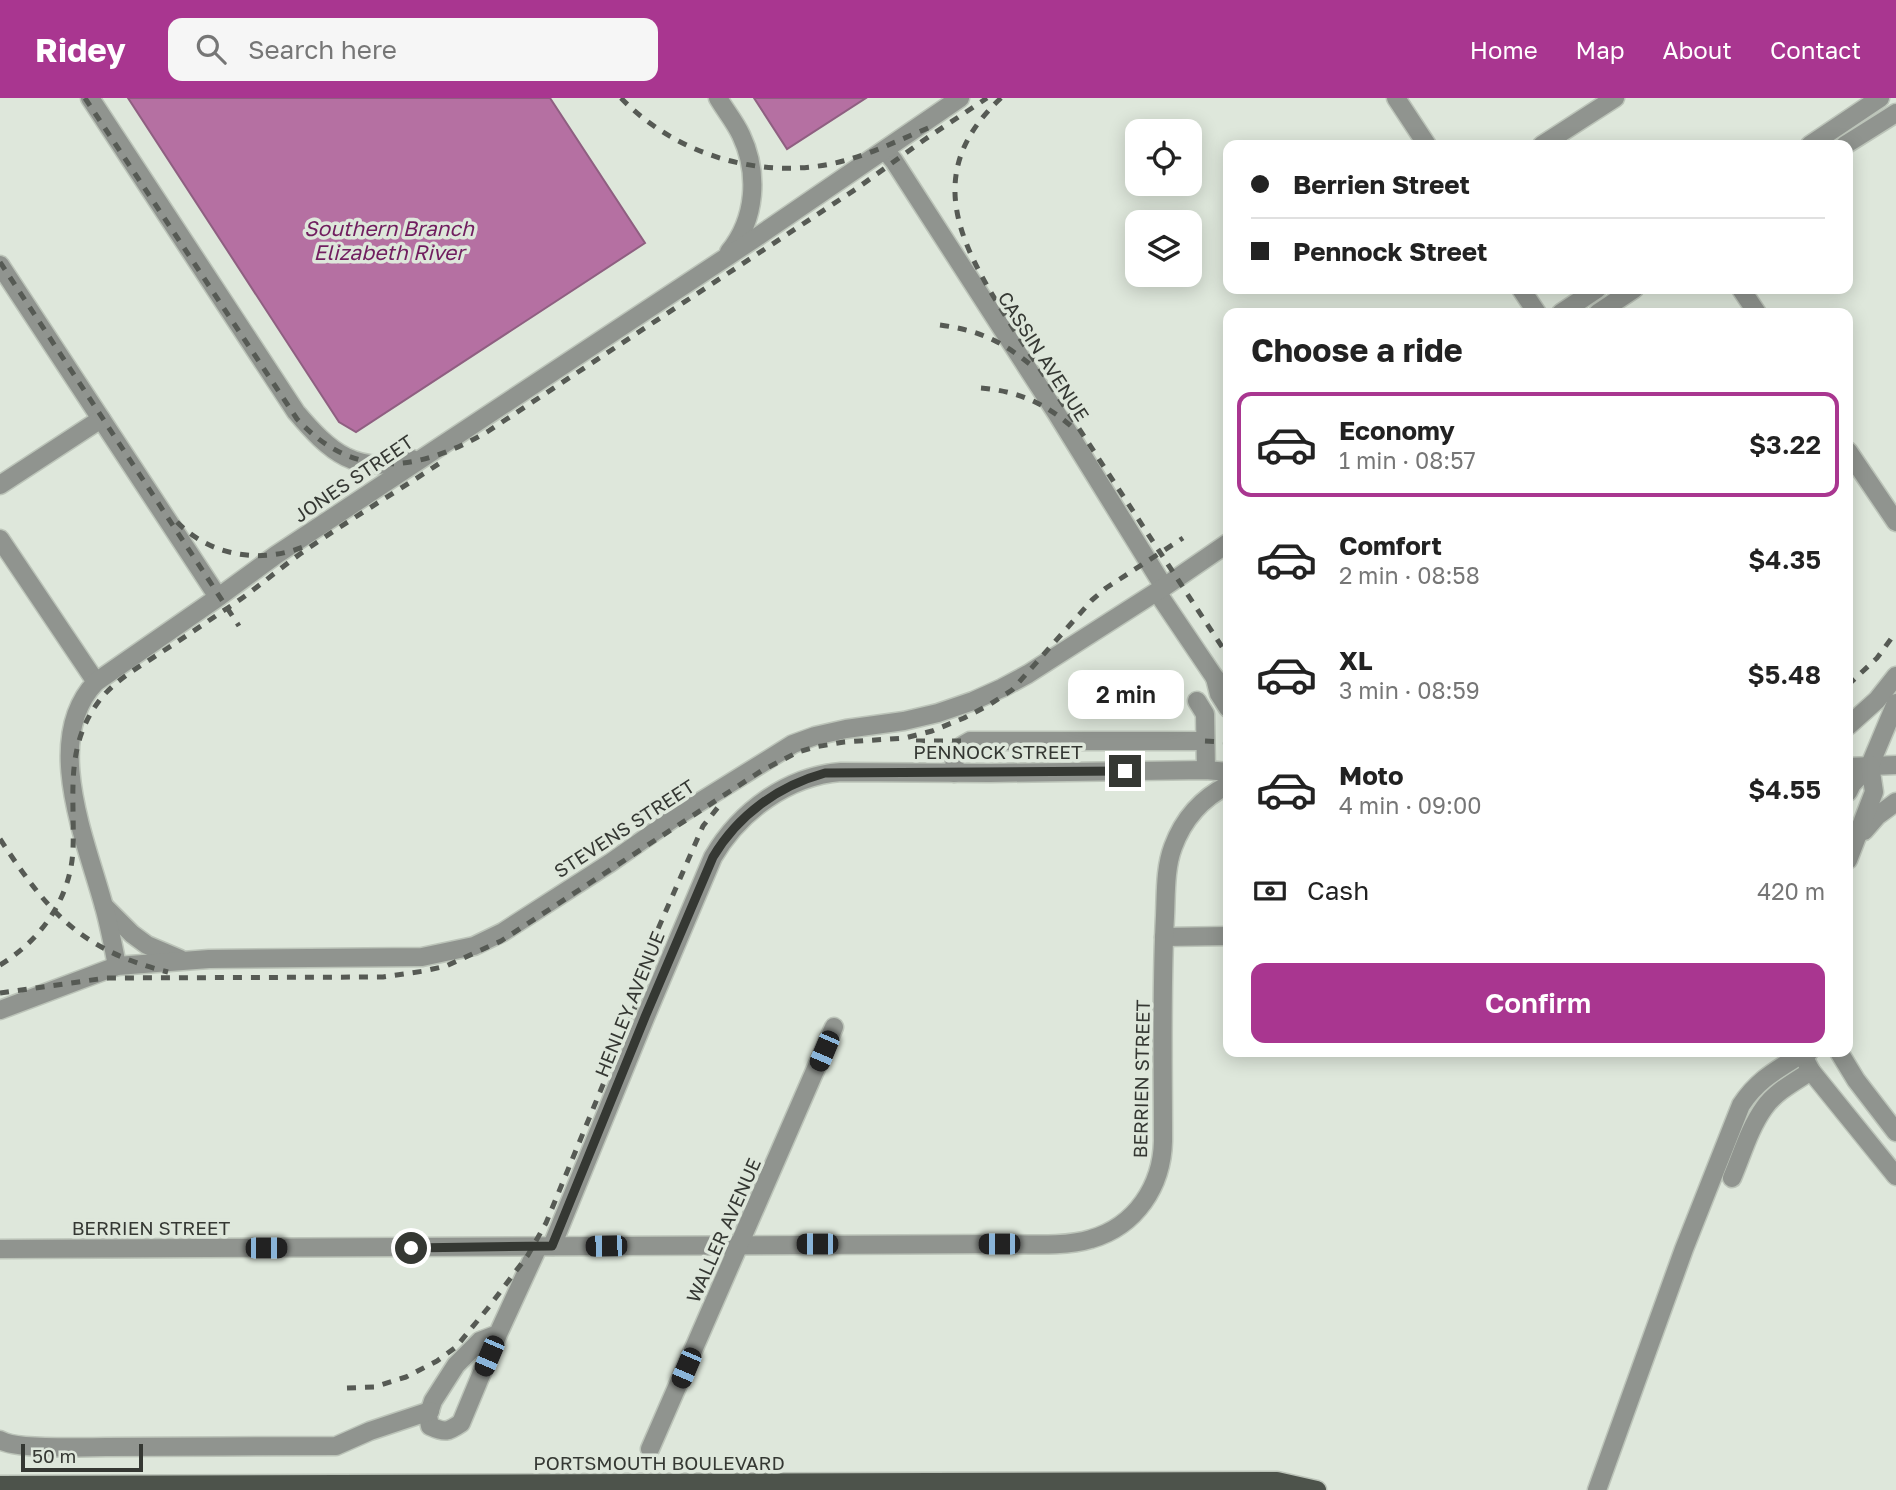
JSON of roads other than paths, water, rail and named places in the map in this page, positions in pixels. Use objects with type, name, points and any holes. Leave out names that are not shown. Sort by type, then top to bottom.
[{"type":"main road","name":"PORTSMOUTH BOULEVARD","points":[[0,1485],[356,1487],[1277,1481],[1317,1490]]},
{"type":"street","points":[[90,98],[296,412],[325,444],[353,460],[381,464],[413,459],[443,443]]},
{"type":"street","points":[[718,98],[743,140],[749,158],[752,185],[746,225],[735,245],[721,260]]},
{"type":"street","name":"JONES STREET","points":[[117,966],[104,906],[77,812],[70,761],[74,717],[82,698],[96,682],[275,555],[812,200],[960,98]]},
{"type":"street","points":[[1396,98],[1424,140]]},
{"type":"street","points":[[1550,140],[1615,98]]},
{"type":"street","points":[[1817,140],[1880,98]]},
{"type":"street","points":[[1853,140],[1896,113]]},
{"type":"street","name":"CASSIN AVENUE","points":[[885,150],[1050,404],[1161,590],[1222,683],[1219,694],[1223,700]]},
{"type":"street","points":[[0,265],[218,597]]},
{"type":"street","points":[[1568,308],[1590,294]]},
{"type":"street","points":[[1606,308],[1626,294]]},
{"type":"street","points":[[0,485],[101,419]]},
{"type":"street","points":[[1853,458],[1896,522]]},
{"type":"street","points":[[0,539],[96,682]]},
{"type":"street","name":"STEVENS STREET","points":[[0,1010],[117,966],[183,961],[422,957],[474,946],[503,932],[674,818],[793,744],[846,729],[938,713],[982,697],[1028,674],[1161,590],[1223,547]]},
{"type":"street","points":[[1853,722],[1877,700],[1896,676]]},
{"type":"street","points":[[1197,701],[1205,714],[1206,770]]},
{"type":"street","points":[[1853,783],[1870,765],[1896,703]]},
{"type":"street","points":[[954,773],[954,753],[971,741],[1205,741]]},
{"type":"street","points":[[1853,849],[1874,792],[1870,765]]},
{"type":"street","points":[[1853,767],[1896,765]]},
{"type":"street","name":"PENNOCK STREET","points":[[772,795],[800,781],[825,773],[1223,772]]},
{"type":"street","name":"BERRIEN STREET","points":[[0,1249],[999,1244],[1077,1242],[1106,1234],[1142,1205],[1160,1170],[1163,1157],[1164,937],[1168,864],[1180,831],[1195,809],[1223,788]]},
{"type":"street","name":"HENLEY AVENUE","points":[[430,1411],[430,1426],[440,1431],[449,1431],[461,1423],[498,1334],[545,1246],[713,857],[747,815],[772,795]]},
{"type":"street","points":[[1856,842],[1866,828],[1896,802]]},
{"type":"street","points":[[104,906],[131,934],[183,961]]},
{"type":"street","points":[[1164,937],[1223,936]]},
{"type":"street","name":"WALLER AVENUE","points":[[650,1449],[834,1027]]},
{"type":"street","points":[[1597,1490],[1684,1249],[1741,1105],[1752,1089],[1798,1057]]},
{"type":"street","points":[[1806,1057],[1811,1071],[1896,1176]]},
{"type":"street","points":[[1842,1057],[1896,1132]]},
{"type":"street","points":[[1732,1178],[1764,1108],[1781,1091],[1811,1071]]},
{"type":"street","points":[[0,1440],[17,1445],[67,1446],[336,1446],[370,1431],[430,1411],[433,1401],[456,1365],[480,1341],[498,1334]]},
{"type":"water","name":"Southern Branch Elizabeth River","points":[[128,98],[550,98],[645,243],[356,432],[339,422]]},
{"type":"water","points":[[754,98],[866,98],[787,149]]},
{"type":"railway","points":[[85,98],[297,419],[319,439],[342,453],[365,461],[388,464],[412,462],[437,455],[487,432],[856,189],[987,98]]},
{"type":"railway","points":[[621,98],[643,118],[695,149],[753,166],[813,167],[843,161],[933,126]]},
{"type":"railway","points":[[1001,98],[975,127],[961,156],[955,185],[957,214],[966,243],[979,272],[1015,331],[1223,648]]},
{"type":"railway","points":[[0,262],[239,626]]},
{"type":"railway","points":[[940,325],[989,338],[1032,366]]},
{"type":"railway","points":[[981,388],[1007,392],[1030,400],[1051,411],[1072,427]]},
{"type":"railway","points":[[0,965],[15,955],[41,930],[60,901],[67,884],[73,849],[74,772],[80,736],[99,701],[111,687],[233,604],[300,554],[446,459]]},
{"type":"railway","points":[[177,522],[205,543],[236,554],[270,555],[303,547]]},
{"type":"railway","points":[[0,993],[106,978],[383,977],[446,966],[501,941],[761,771],[798,752],[844,742],[905,738],[932,731],[989,705],[1012,690],[1092,600],[1183,538]]},
{"type":"railway","points":[[1853,680],[1877,658],[1896,632]]},
{"type":"railway","points":[[916,741],[970,741]]},
{"type":"railway","points":[[1205,741],[1223,742]]},
{"type":"railway","points":[[651,945],[703,826],[723,801]]},
{"type":"railway","points":[[0,839],[34,887],[69,925],[111,952],[168,972]]},
{"type":"railway","points":[[347,1388],[374,1387],[406,1377],[437,1361],[456,1347],[528,1255],[546,1223],[635,1007],[655,936]]}]
